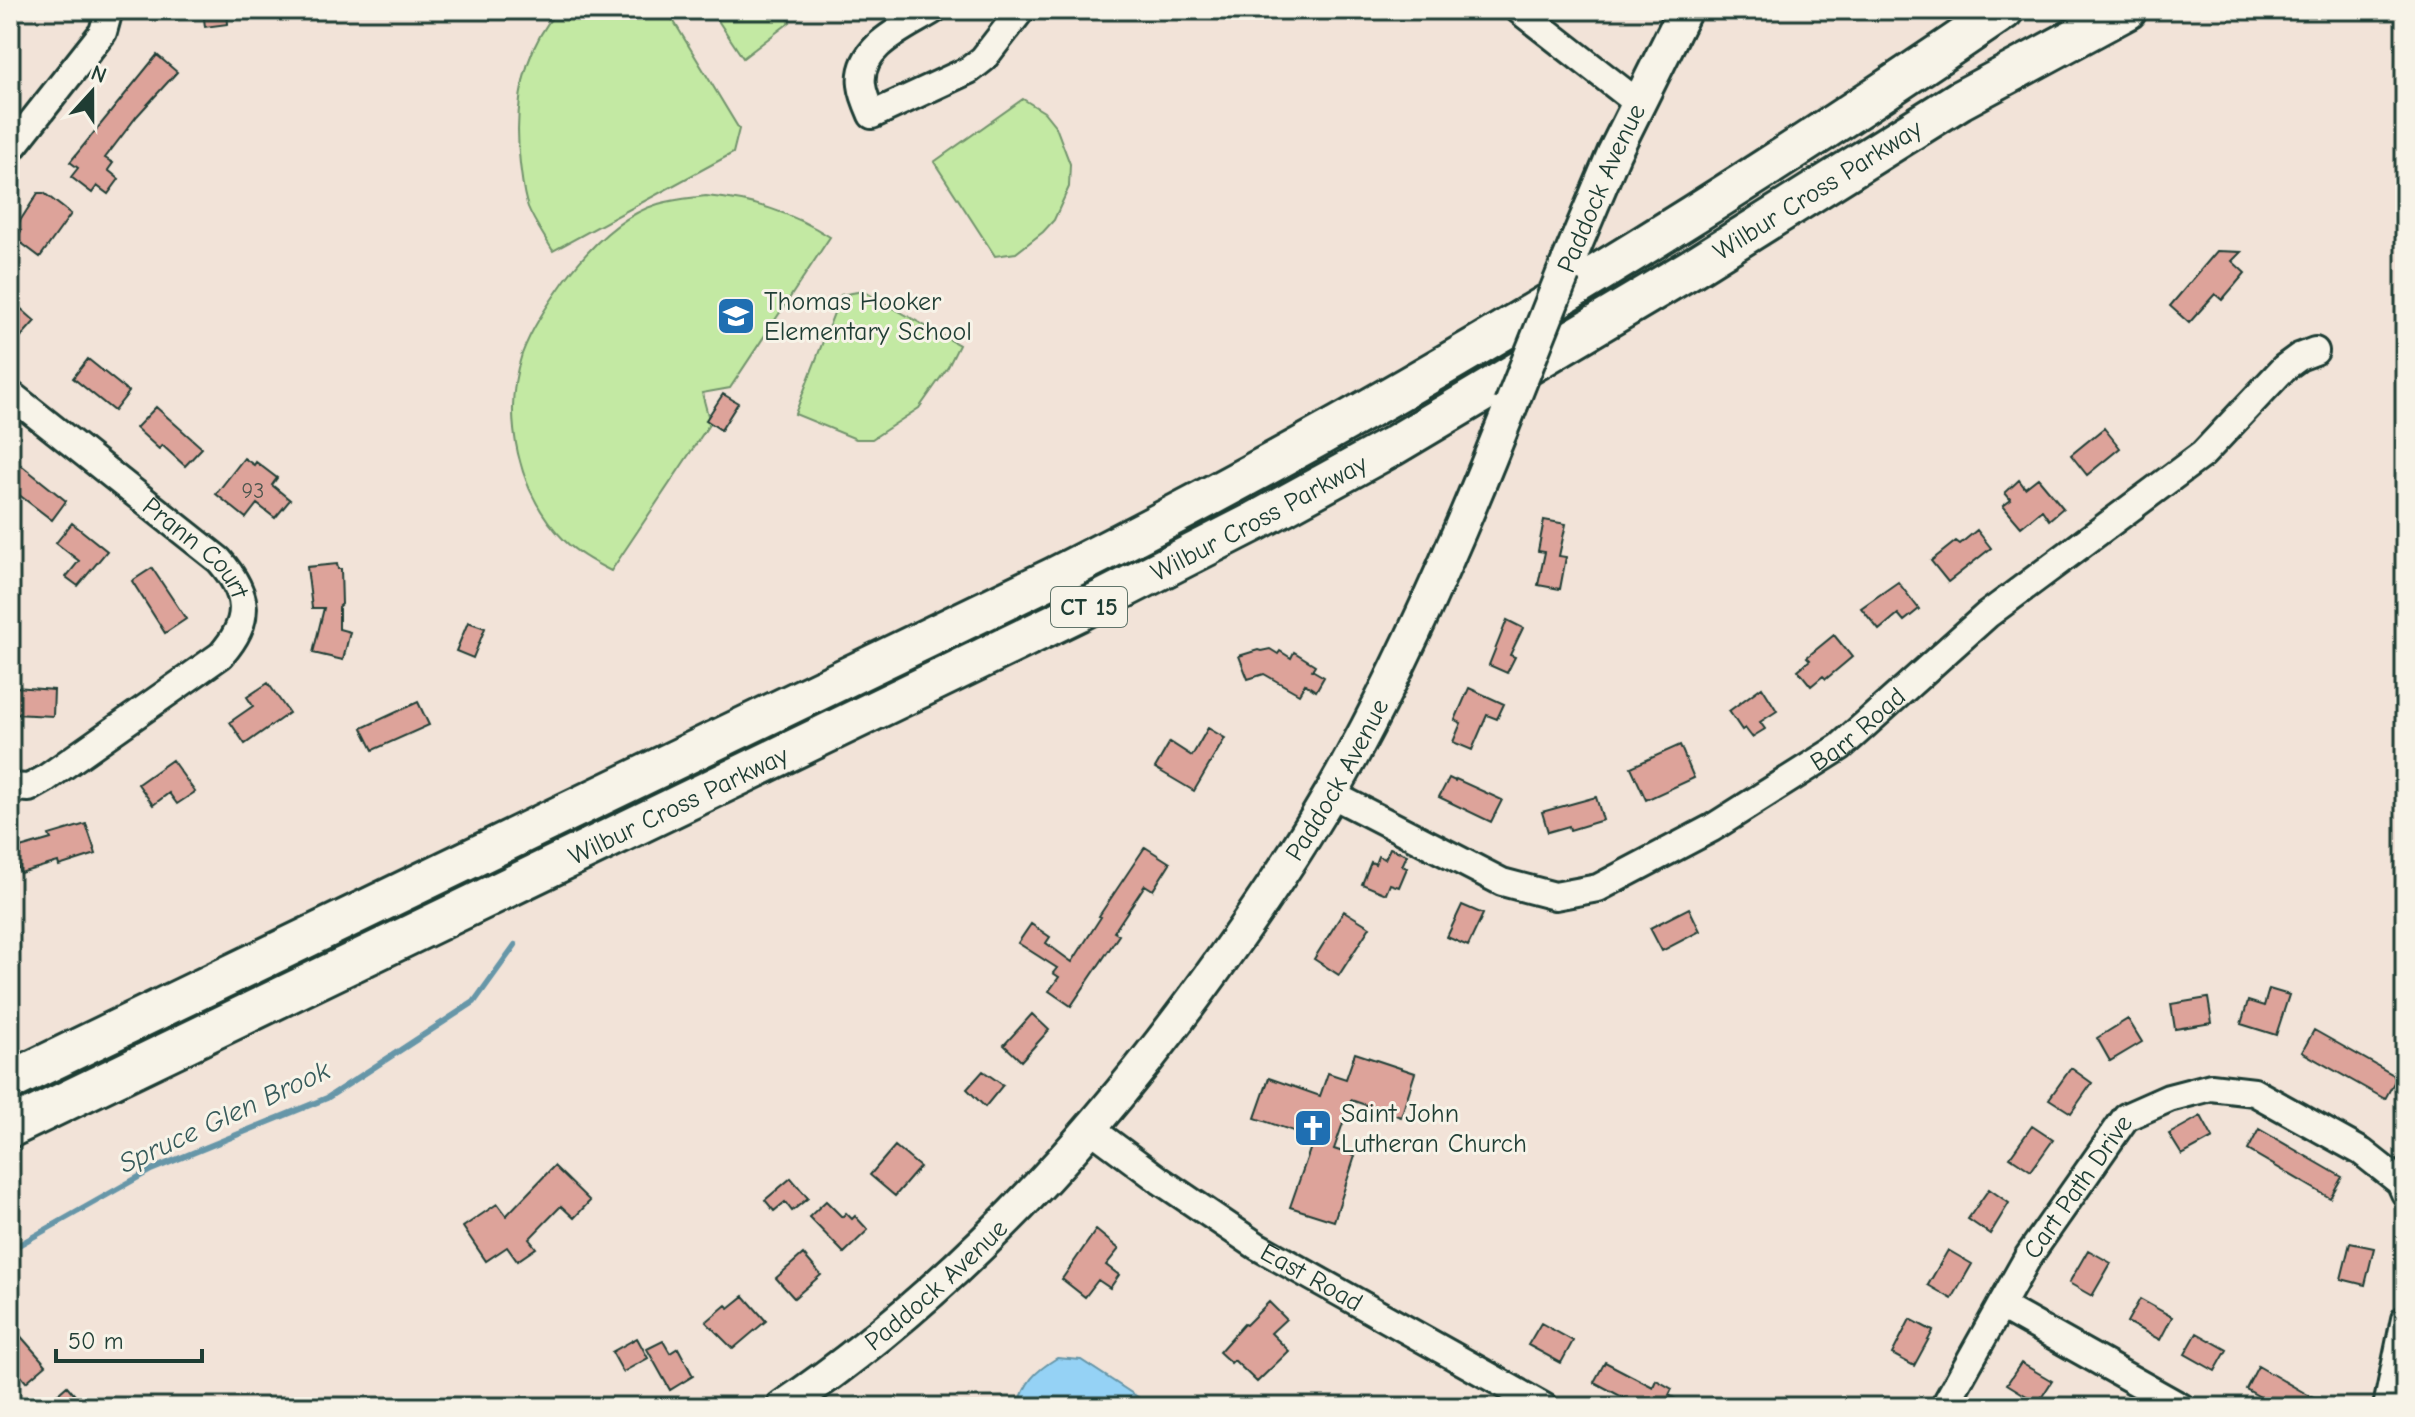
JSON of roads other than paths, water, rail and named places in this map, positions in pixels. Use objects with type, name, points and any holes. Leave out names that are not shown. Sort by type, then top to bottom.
[{"type":"highway","name":"Wilbur Cross Parkway","points":[[10,1081],[1054,577],[1200,501],[1402,391],[1535,314],[1772,167],[2004,10]]},
{"type":"highway","name":"Wilbur Cross Parkway","points":[[10,1128],[1063,619],[1254,522],[1391,447],[1719,252],[1960,100],[2127,10]]},
{"type":"main road","name":"Paddock Avenue","points":[[783,1407],[864,1347],[1015,1212],[1136,1076],[1276,882],[1331,794],[1431,599],[1470,510],[1595,195],[1685,10]]},
{"type":"street","points":[[933,10],[876,47],[867,57],[862,85],[872,115],[969,70],[983,59],[1021,10]]},
{"type":"street","points":[[1519,10],[1638,103]]},
{"type":"street","points":[[10,150],[103,32],[109,11]]},
{"type":"street","name":"Barr Road","points":[[1331,794],[1502,882],[1555,896],[1598,888],[1712,828],[1840,747],[1987,615],[2203,454],[2284,368],[2299,357],[2315,351]]},
{"type":"street","name":"Prann Court","points":[[10,394],[219,560],[235,578],[244,600],[243,620],[236,638],[221,655],[45,779],[29,788],[10,787]]},
{"type":"street","name":"Cart Path Drive","points":[[1944,1407],[2028,1257],[2126,1117],[2169,1098],[2211,1087],[2254,1092],[2362,1152],[2400,1182],[2405,1193]]},
{"type":"street","name":"East Road","points":[[1091,1129],[1257,1246],[1544,1407]]},
{"type":"street","points":[[2001,1306],[2181,1407]]},
{"type":"street","points":[[2387,1407],[2405,1319]]},
{"type":"water","points":[[1057,1358],[1081,1360],[1153,1407],[1018,1407],[1032,1378]]},
{"type":"waterway","name":"Spruce Glen Brook","points":[[10,1250],[151,1170],[327,1098],[474,1002],[515,945]]},
{"type":"place","name":"Thomas Hooker Elementary School","points":[[736,316]]},
{"type":"place","name":"Saint John Lutheran Church","points":[[1313,1128]]}]
